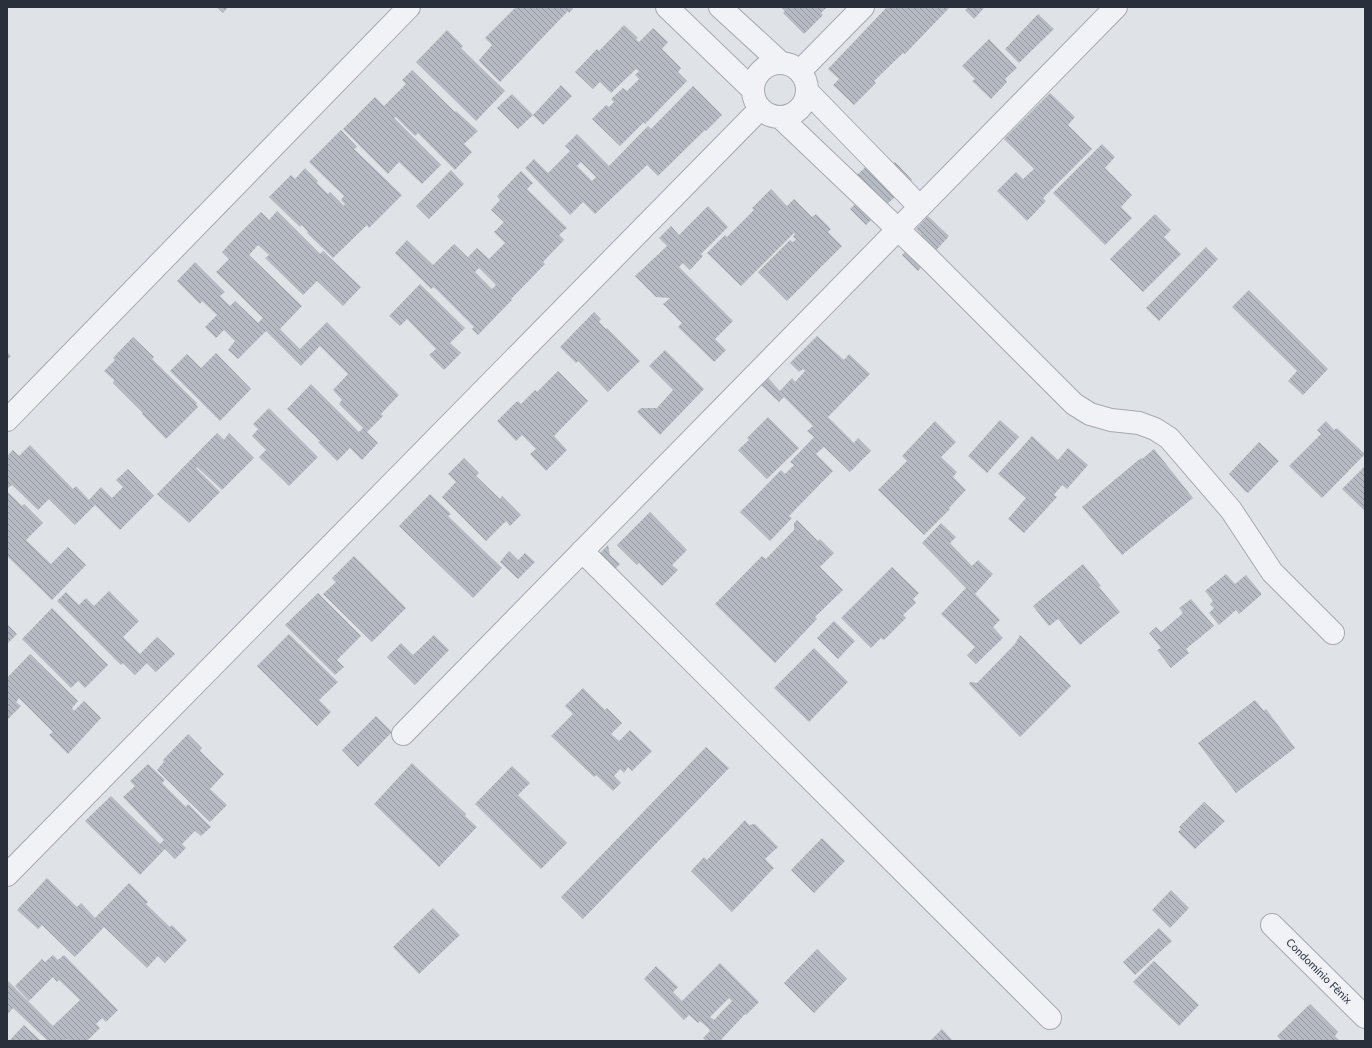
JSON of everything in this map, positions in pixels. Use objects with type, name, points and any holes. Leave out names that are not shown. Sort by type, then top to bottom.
[{"type":"street","points":[[7,420],[409,7]]},
{"type":"street","points":[[667,7],[764,105],[836,170],[930,259],[1074,404],[1090,414],[1111,420],[1139,422],[1155,429],[1169,438],[1231,510],[1272,572],[1333,633]]},
{"type":"street","points":[[720,7],[796,75],[859,145],[920,207]]},
{"type":"street","points":[[796,75],[863,7]]},
{"type":"street","points":[[403,734],[1116,7]]},
{"type":"street","points":[[770,65],[796,75],[805,101],[799,110],[790,115],[764,105],[755,79],[761,71],[770,65]]},
{"type":"street","points":[[7,875],[764,105]]},
{"type":"street","points":[[836,170],[859,145]]},
{"type":"street","points":[[582,551],[1050,1018]]},
{"type":"street","name":"Condomínio Fênix","points":[[1272,925],[1365,1017]]},
{"type":"building","points":[[217,7],[228,7],[223,13]]},
{"type":"building","points":[[516,7],[571,7],[573,9],[569,13],[568,11],[500,82],[479,60],[492,45],[485,38]]},
{"type":"building","points":[[781,7],[827,7],[821,13],[823,15],[804,34],[783,13],[785,11]]},
{"type":"building","points":[[887,7],[950,7],[905,54],[903,53],[874,81],[876,83],[854,105],[833,85],[839,79],[828,69]]},
{"type":"building","points":[[968,7],[985,7],[974,19],[965,10]]},
{"type":"building","points":[[1038,14],[1054,29],[1019,63],[1005,49]]},
{"type":"building","points":[[624,25],[638,38],[636,39],[639,42],[653,28],[668,42],[662,49],[681,68],[678,72],[687,81],[645,124],[644,122],[620,146],[592,119],[606,105],[609,107],[614,102],[611,99],[623,88],[627,91],[639,79],[635,75],[639,71],[636,69],[611,93],[600,82],[593,89],[575,72],[597,49],[599,51]]},
{"type":"building","points":[[447,30],[463,46],[461,48],[505,91],[476,121],[416,62]]},
{"type":"building","points":[[989,39],[1017,68],[1005,79],[1007,82],[991,99],[972,81],[975,79],[962,66]]},
{"type":"building","points":[[412,70],[455,112],[456,111],[478,131],[464,144],[472,152],[455,170],[418,133],[415,136],[396,117],[394,118],[441,165],[422,184],[399,162],[388,174],[343,129],[375,97],[384,106],[406,84],[402,80]]},
{"type":"building","points":[[561,85],[572,96],[543,125],[533,115]]},
{"type":"building","points":[[693,86],[722,115],[658,176],[647,165],[595,214],[583,202],[570,215],[525,168],[534,159],[548,173],[570,151],[565,146],[577,134],[609,166],[648,126],[651,129]],"holes":[[[581,162],[596,177],[592,181],[577,166]]]},
{"type":"building","points":[[1050,93],[1075,117],[1068,125],[1092,149],[1043,198],[1046,201],[1027,221],[997,191],[1016,172],[1023,179],[1034,169],[1004,139]]},
{"type":"building","points":[[512,94],[533,115],[518,129],[497,108]]},
{"type":"building","points":[[341,130],[357,147],[354,149],[402,195],[369,228],[367,225],[333,258],[307,233],[308,232],[302,225],[300,227],[269,197],[291,175],[295,179],[305,168],[328,194],[330,192],[344,206],[345,204],[341,200],[344,196],[309,162]]},
{"type":"building","points":[[1102,144],[1115,157],[1105,168],[1132,195],[1121,207],[1132,218],[1105,245],[1053,193]]},
{"type":"building","points":[[895,162],[912,180],[866,225],[850,209],[871,189],[857,175],[867,166],[879,179]]},
{"type":"building","points":[[451,170],[464,184],[429,219],[416,206]]},
{"type":"building","points":[[521,171],[533,183],[527,189],[567,228],[559,235],[564,240],[543,262],[545,264],[478,335],[472,329],[474,327],[434,287],[431,289],[395,253],[407,240],[433,265],[454,244],[479,268],[468,257],[477,248],[489,259],[505,243],[494,232],[504,222],[491,210],[500,200],[497,196]],"holes":[[[479,268],[496,285],[492,289],[475,272]]]},
{"type":"building","points":[[771,189],[787,206],[794,199],[812,217],[816,214],[831,229],[828,232],[842,246],[787,301],[758,272],[790,240],[793,242],[796,239],[793,237],[795,234],[794,233],[741,286],[707,253],[725,235],[727,237],[754,210],[752,208]]},
{"type":"building","points":[[708,206],[728,227],[701,254],[703,256],[690,270],[683,263],[679,267],[733,321],[715,339],[726,350],[714,362],[678,327],[682,323],[663,304],[670,298],[656,297],[635,276],[667,246],[659,238],[671,226],[679,235]]},
{"type":"building","points":[[277,211],[320,254],[323,251],[361,287],[343,306],[317,281],[303,295],[265,258],[269,255],[258,245],[249,255],[302,306],[280,329],[300,349],[327,322],[399,395],[381,414],[383,416],[367,432],[378,443],[362,460],[350,448],[337,461],[318,442],[320,441],[287,409],[311,384],[359,432],[363,428],[339,404],[342,400],[333,390],[348,374],[320,346],[301,366],[266,331],[238,359],[228,350],[235,341],[224,330],[216,338],[205,327],[217,315],[202,301],[200,304],[177,281],[195,262],[225,292],[220,296],[230,306],[235,301],[258,323],[263,318],[216,272],[229,259],[222,252],[261,212],[269,220]]},
{"type":"building","points":[[1155,214],[1171,230],[1164,237],[1181,254],[1143,292],[1110,259]]},
{"type":"building","points":[[928,216],[949,236],[918,271],[902,255],[922,235],[916,229]]},
{"type":"building","points":[[1206,247],[1218,259],[1159,321],[1146,308]]},
{"type":"building","points":[[420,284],[465,328],[450,343],[461,353],[444,370],[429,355],[436,349],[407,319],[400,326],[389,316]]},
{"type":"building","points":[[1249,290],[1328,369],[1303,395],[1288,381],[1297,371],[1232,307]]},
{"type":"building","points":[[594,312],[601,319],[599,322],[640,361],[608,392],[578,361],[576,363],[560,347]]},
{"type":"building","points":[[817,336],[844,360],[849,354],[870,374],[828,417],[854,443],[858,438],[871,451],[850,472],[824,447],[816,454],[833,471],[789,516],[792,518],[770,541],[740,512],[781,470],[785,474],[794,465],[790,462],[814,437],[807,431],[813,426],[784,397],[779,402],[761,385],[768,378],[780,391],[792,378],[795,382],[805,371],[803,369],[799,372],[790,363]]},
{"type":"building","points":[[133,337],[154,357],[152,359],[197,403],[196,404],[198,407],[166,439],[113,383],[114,380],[104,371],[115,360],[113,358]]},
{"type":"building","points":[[665,350],[704,389],[660,435],[637,412],[641,408],[657,408],[673,390],[649,366]]},
{"type":"building","points":[[7,352],[11,356],[7,360]]},
{"type":"building","points":[[216,353],[251,389],[220,421],[170,371],[187,354],[201,368]]},
{"type":"building","points":[[558,371],[588,401],[554,436],[567,450],[546,471],[530,454],[536,449],[522,435],[516,441],[497,421],[518,401],[521,404],[535,390],[537,392]]},
{"type":"building","points":[[269,408],[318,457],[289,486],[259,457],[266,450],[252,436],[258,429],[253,424]]},
{"type":"building","points":[[768,417],[799,448],[767,479],[738,450],[749,440],[747,438]]},
{"type":"building","points":[[1000,420],[1019,437],[987,473],[968,456]]},
{"type":"building","points":[[935,421],[956,442],[941,457],[957,472],[953,477],[966,490],[949,508],[950,509],[924,535],[878,490],[907,461],[902,456]]},
{"type":"building","points":[[1326,421],[1334,430],[1337,428],[1365,454],[1322,498],[1289,466],[1321,434],[1317,430]]},
{"type":"building","points":[[217,433],[224,440],[229,433],[254,458],[222,490],[197,467],[196,468],[220,492],[189,523],[157,494]]},
{"type":"building","points":[[1032,436],[1058,460],[1068,448],[1088,465],[1067,489],[1062,485],[1054,495],[1057,497],[1024,533],[1008,519],[1026,498],[998,474]]},
{"type":"building","points":[[1259,442],[1279,461],[1248,493],[1229,474]]},
{"type":"building","points":[[30,445],[73,489],[76,486],[89,500],[101,487],[112,498],[123,487],[116,480],[128,469],[154,496],[120,530],[95,505],[75,525],[49,499],[38,510],[12,485],[8,488],[7,487],[7,456],[13,450],[19,456]]},
{"type":"building","points":[[1154,449],[1193,498],[1122,555],[1082,507]]},
{"type":"building","points":[[464,458],[479,473],[476,476],[500,499],[502,496],[521,515],[510,526],[506,521],[486,541],[442,497],[456,482],[448,474]]},
{"type":"building","points":[[1365,466],[1365,511],[1342,489]]},
{"type":"building","points":[[7,491],[22,506],[24,504],[43,523],[26,540],[51,564],[68,547],[86,565],[52,600],[7,556]]},
{"type":"building","points":[[430,494],[451,514],[448,516],[502,568],[473,598],[399,526]]},
{"type":"building","points":[[650,512],[687,550],[672,565],[678,570],[662,586],[639,563],[637,565],[617,545]]},
{"type":"building","points":[[797,520],[818,541],[820,539],[834,553],[820,567],[843,590],[815,617],[817,619],[775,663],[715,604],[762,556],[766,559],[794,530],[794,523]]},
{"type":"building","points":[[941,523],[956,537],[950,543],[972,566],[978,560],[993,574],[975,594],[1000,620],[993,627],[1003,638],[976,664],[967,655],[975,647],[941,614],[966,588],[922,543]]},
{"type":"building","points":[[608,545],[610,555],[620,564],[607,577],[600,553]]},
{"type":"building","points":[[509,551],[518,560],[525,553],[535,562],[518,579],[500,562]]},
{"type":"building","points":[[354,556],[406,608],[372,642],[323,594],[336,582],[332,578]]},
{"type":"building","points":[[1083,564],[1101,586],[1099,587],[1120,612],[1080,645],[1058,619],[1049,626],[1033,606]]},
{"type":"building","points":[[892,567],[919,593],[913,599],[916,603],[903,615],[906,618],[884,640],[881,638],[871,648],[841,618]]},
{"type":"building","points":[[1226,574],[1235,584],[1246,575],[1261,595],[1239,614],[1236,610],[1219,625],[1209,613],[1214,608],[1210,604],[1213,601],[1205,591]]},
{"type":"building","points":[[109,591],[139,621],[123,637],[140,654],[157,637],[175,654],[156,672],[147,663],[135,675],[123,663],[121,665],[57,601],[66,592],[79,605],[86,598],[94,606]]},
{"type":"building","points":[[318,593],[361,636],[337,660],[344,667],[335,675],[285,625]]},
{"type":"building","points":[[1191,599],[1214,626],[1186,649],[1189,653],[1171,668],[1157,650],[1161,648],[1149,633],[1156,627],[1161,632],[1183,613],[1179,608]]},
{"type":"building","points":[[52,608],[108,665],[85,688],[78,681],[71,688],[22,639]]},
{"type":"building","points":[[834,621],[855,641],[838,659],[817,638]]},
{"type":"building","points":[[7,624],[17,634],[7,644]]},
{"type":"building","points":[[289,634],[338,682],[319,700],[331,712],[317,726],[257,666]]},
{"type":"building","points":[[434,635],[449,650],[415,685],[387,657],[401,643],[413,655]]},
{"type":"building","points":[[1020,635],[1071,686],[1020,737],[969,684],[970,682],[977,683],[1015,644]]},
{"type":"building","points":[[814,648],[848,682],[809,722],[774,688]]},
{"type":"building","points":[[30,654],[78,701],[72,708],[74,711],[84,701],[101,718],[68,754],[49,735],[53,732],[19,698],[16,702],[21,706],[7,720],[7,678]]},
{"type":"building","points":[[583,688],[605,710],[607,708],[622,723],[611,734],[619,741],[630,730],[652,751],[632,771],[628,767],[624,773],[620,769],[614,776],[621,783],[613,791],[596,775],[594,777],[551,736],[573,714],[565,706]]},
{"type":"building","points":[[1255,700],[1264,711],[1266,709],[1295,748],[1236,793],[1198,743]]},
{"type":"building","points":[[376,716],[392,732],[358,767],[342,750]]},
{"type":"building","points":[[188,734],[202,748],[200,751],[224,774],[210,789],[227,805],[210,822],[157,770],[164,762],[163,760]]},
{"type":"building","points":[[706,747],[729,768],[583,919],[561,897]]},
{"type":"building","points":[[412,763],[466,814],[465,816],[477,827],[439,867],[374,804]]},
{"type":"building","points":[[148,764],[165,780],[162,783],[186,807],[188,804],[211,827],[201,836],[195,831],[182,844],[186,848],[175,859],[165,849],[140,875],[85,821],[111,796],[160,844],[164,840],[123,797],[135,786],[130,781]]},
{"type":"building","points":[[512,766],[530,783],[518,795],[567,843],[541,869],[475,804]]},
{"type":"building","points":[[1204,802],[1225,821],[1195,849],[1178,832],[1181,829],[1179,827]]},
{"type":"building","points":[[745,820],[749,825],[755,824],[778,847],[765,859],[774,868],[732,912],[691,871],[704,857],[707,860]]},
{"type":"building","points":[[822,838],[845,861],[814,893],[791,870]]},
{"type":"building","points":[[47,878],[77,907],[81,903],[95,918],[129,883],[148,902],[146,904],[170,927],[172,925],[187,940],[165,963],[158,956],[147,968],[104,927],[75,957],[42,925],[38,929],[17,910]]},
{"type":"building","points":[[1171,890],[1189,908],[1170,928],[1152,910]]},
{"type":"building","points":[[433,908],[460,935],[419,974],[393,947]]},
{"type":"building","points":[[1159,928],[1172,941],[1135,975],[1123,962]]},
{"type":"building","points":[[817,949],[847,979],[814,1013],[784,983]]},
{"type":"building","points":[[53,955],[58,960],[64,955],[118,1010],[106,1022],[102,1018],[96,1024],[100,1028],[87,1041],[69,1041],[67,1039],[65,1041],[48,1041],[13,1008],[7,1015],[7,980],[53,1026],[80,1000],[59,980],[57,982],[53,977],[29,1001],[15,986],[42,959],[45,962]]},
{"type":"building","points":[[1154,961],[1199,1005],[1179,1026],[1133,982]]},
{"type":"building","points":[[720,963],[759,1002],[746,1015],[745,1014],[720,1041],[706,1041],[703,1038],[710,1031],[708,1028],[700,1021],[698,1023],[689,1015],[684,1020],[644,979],[656,966],[678,987],[673,992],[682,1001]],"holes":[[[729,998],[732,1001],[714,1020],[710,1017]]]},
{"type":"building","points":[[1310,1004],[1338,1032],[1335,1036],[1340,1041],[1282,1041],[1277,1036]]},
{"type":"building","points":[[24,1025],[41,1041],[9,1041]]},
{"type":"building","points":[[942,1029],[953,1041],[930,1041]]}]
